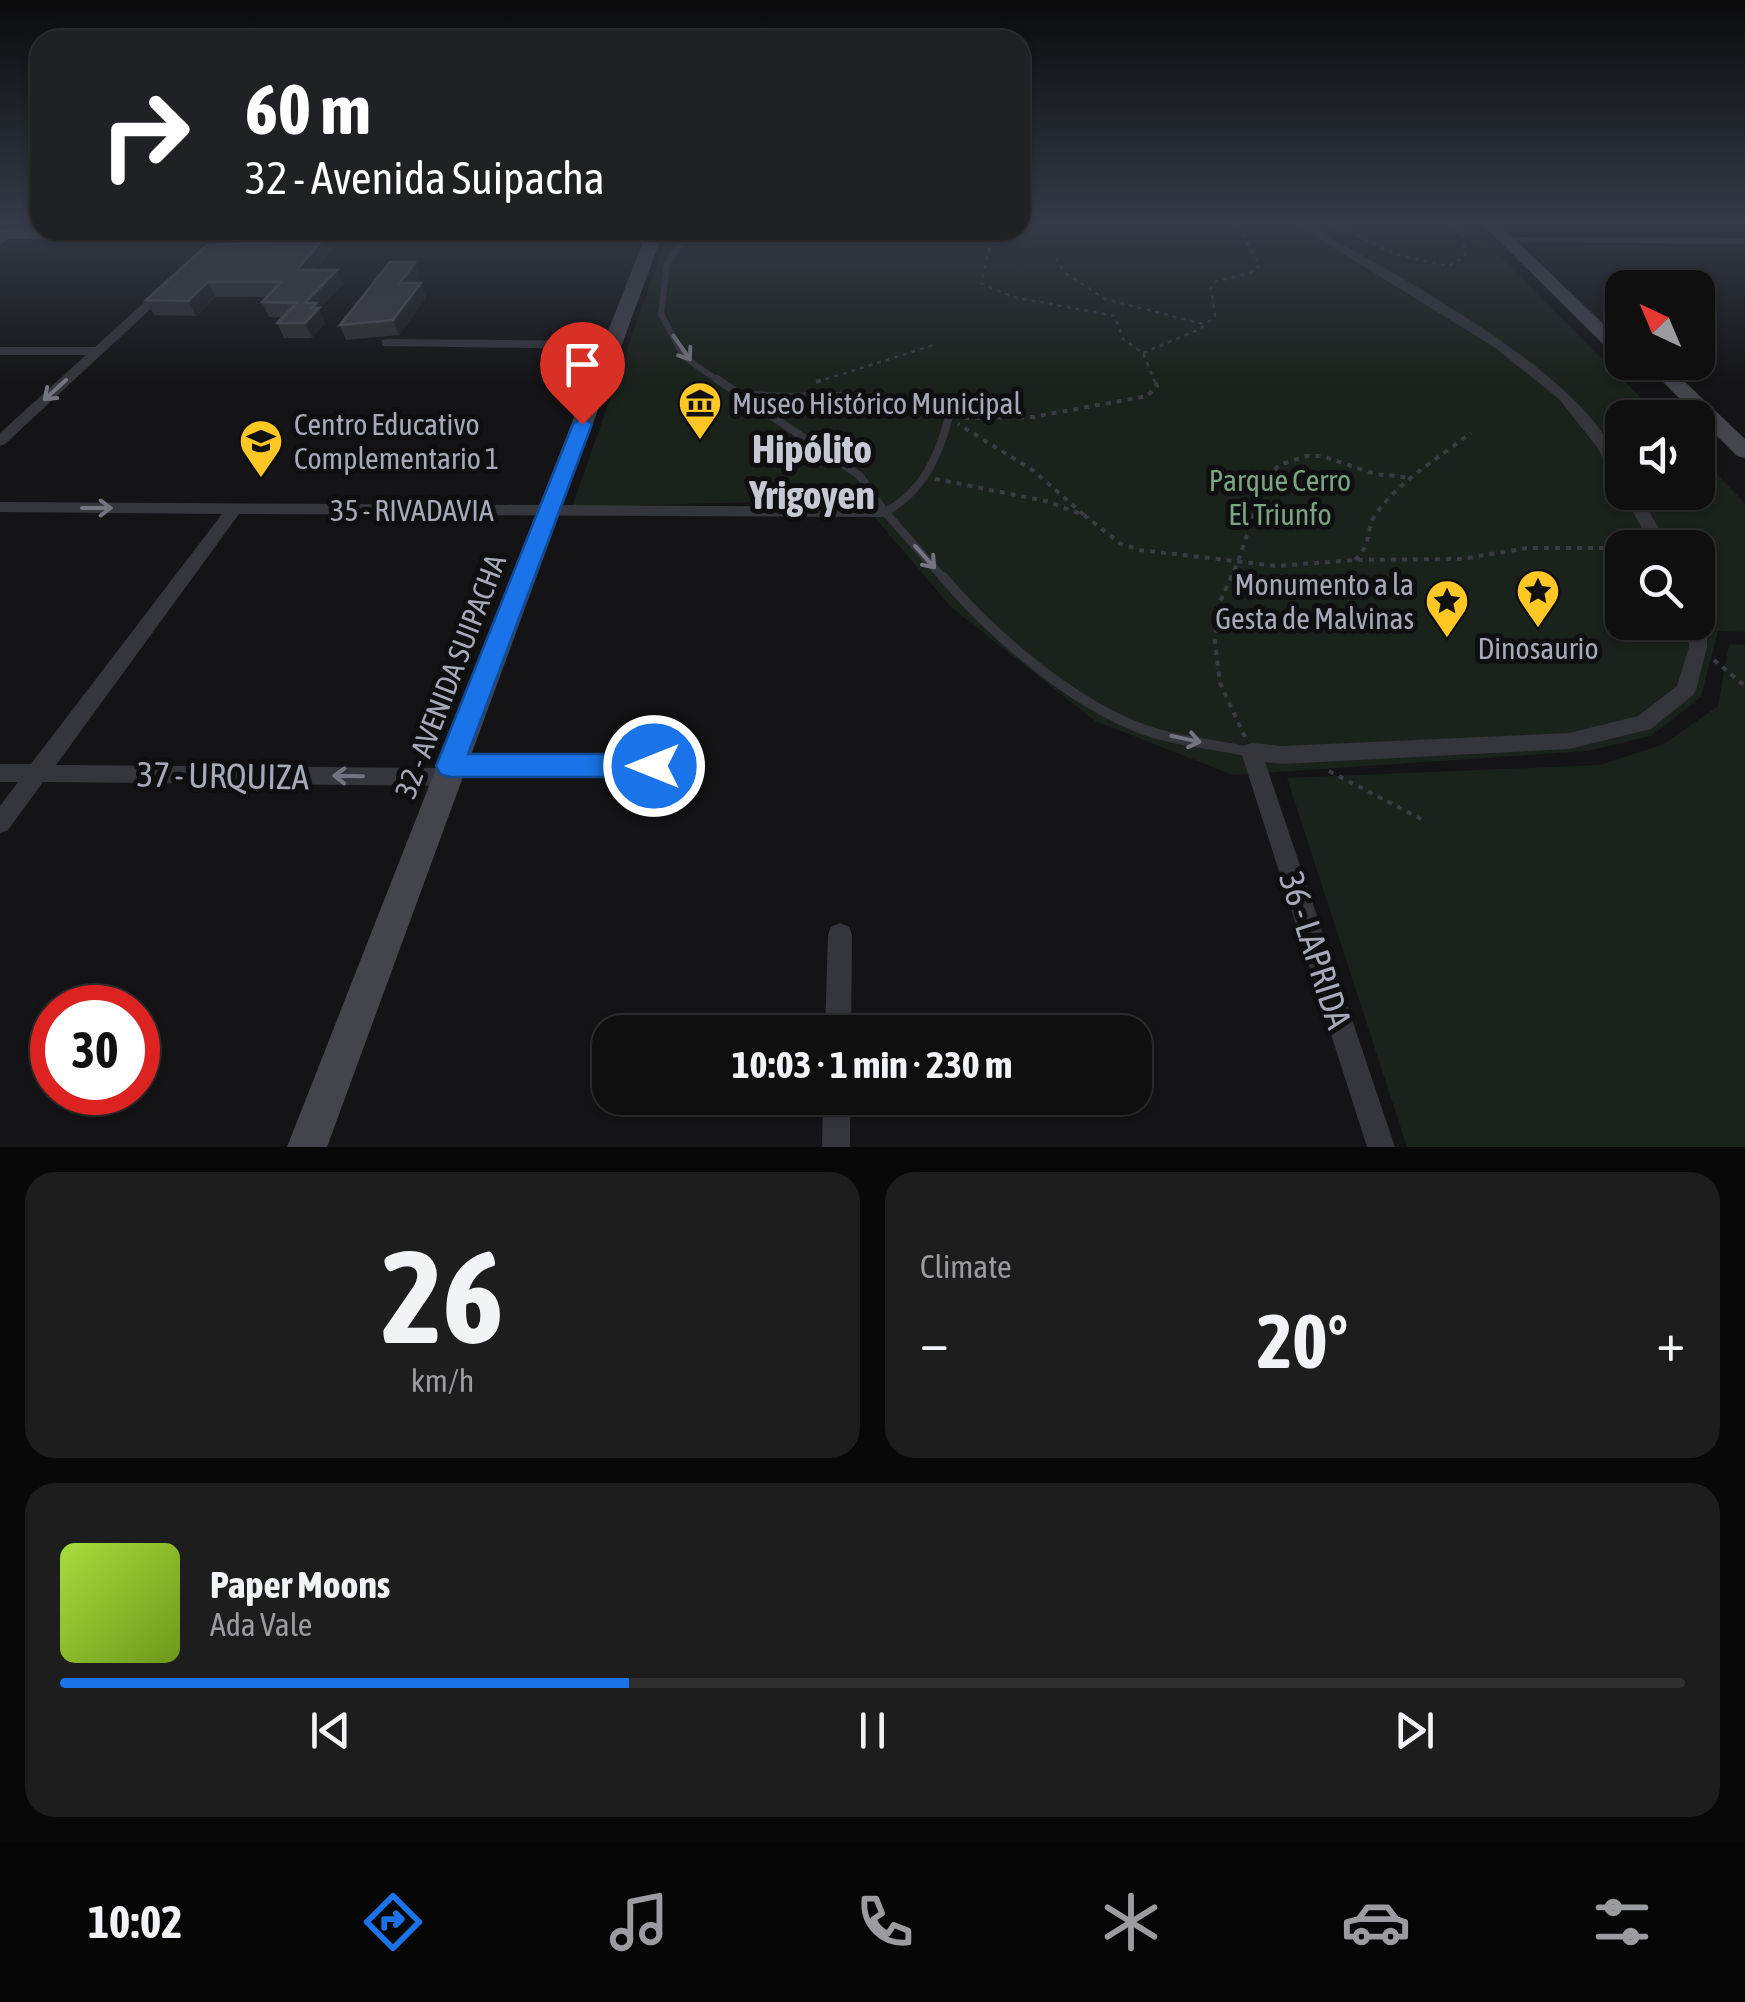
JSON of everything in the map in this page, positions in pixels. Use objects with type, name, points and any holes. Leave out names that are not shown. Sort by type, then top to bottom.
[{"type":"street","points":[[0,441],[179,278]]},
{"type":"street","name":"32 - AVENIDA SUIPACHA","points":[[307,1147],[637,278]]},
{"type":"street","points":[[1388,278],[1498,344],[1564,396],[1605,448]]},
{"type":"street","points":[[1553,278],[1605,334]]},
{"type":"street","points":[[1559,278],[1605,319]]},
{"type":"street","points":[[387,342],[612,344]]},
{"type":"street","points":[[0,351],[98,352]]},
{"type":"street","points":[[1651,380],[1671,400]]},
{"type":"street","points":[[1671,380],[1745,451]]},
{"type":"street","points":[[1715,443],[1745,472]]},
{"type":"street","name":"35 - RIVADAVIA","points":[[0,508],[885,512]]},
{"type":"street","points":[[0,823],[234,509]]},
{"type":"street","points":[[1251,752],[1282,755],[1569,741],[1644,723],[1686,690],[1698,640]]},
{"type":"street","name":"36 - LAPRIDA","points":[[1251,752],[1381,1147]]},
{"type":"street","name":"37 - URQUIZA","points":[[0,773],[448,772],[654,766]]},
{"type":"street","points":[[838,1015],[840,935]]},
{"type":"street","points":[[836,1147],[837,1115]]},
{"type":"lane","points":[[666,278],[661,314],[684,357],[860,476],[885,512],[966,603],[1055,679],[1094,706],[1140,729],[1251,752]]},
{"type":"lane","points":[[737,393],[792,401],[882,392],[919,400],[949,417],[941,448],[926,476],[897,507],[885,512]]},
{"type":"path","points":[[949,417],[1006,422],[1037,420],[1147,396],[1157,386],[1143,353],[1123,339],[1116,316],[1110,312],[1046,305],[1002,294],[981,283],[982,278]]},
{"type":"path","points":[[1071,278],[1123,306],[1181,314],[1207,325]]},
{"type":"path","points":[[1143,353],[1207,325],[1216,316],[1211,288],[1214,282],[1230,278]]},
{"type":"path","points":[[1110,312],[1123,306]]},
{"type":"path","points":[[816,382],[938,344]]},
{"type":"path","points":[[949,417],[1034,470],[1121,544],[1140,550],[1277,566],[1354,560],[1462,559],[1527,548],[1605,548]]},
{"type":"path","points":[[1354,560],[1368,548],[1372,516],[1412,478],[1472,432]]},
{"type":"path","points":[[1251,752],[1220,683],[1215,642],[1218,606],[1238,562],[1265,480],[1280,464],[1307,456],[1322,456],[1375,474],[1412,478]]},
{"type":"path","points":[[926,476],[966,488],[1046,501],[1084,515]]},
{"type":"path","points":[[1698,647],[1745,686]]},
{"type":"path","points":[[1323,768],[1423,820]]},
{"type":"green space","name":"Parque Cerro El Triunfo","points":[[652,278],[1521,278],[1605,362],[1605,380],[1623,380],[1643,400],[1605,400],[1605,510],[1715,510],[1715,472],[1745,503],[1745,632],[1718,631],[1701,697],[1651,736],[1587,751],[1233,775],[1095,721],[952,608],[859,499],[572,507]]},
{"type":"green space","points":[[1729,644],[1745,645],[1745,1147],[1407,1147],[1287,778],[1600,765],[1664,744],[1718,706]]},
{"type":"building","points":[[171,278],[330,278],[305,303],[316,303],[312,308],[319,308],[305,323],[277,323],[297,303],[262,302],[281,282],[208,282],[188,301],[146,300]]},
{"type":"building","points":[[378,278],[404,278],[400,283],[421,283],[393,320],[340,325]]},
{"type":"place","name":"Museo Histórico Municipal","points":[[700,441]]},
{"type":"place","name":"Centro Educativo Complementario 1","points":[[261,479]]},
{"type":"place","name":"Dinosaurio","points":[[1538,629]]},
{"type":"place","name":"Monumento a la Gesta de Malvinas","points":[[1447,639]]},
{"type":"district","name":"Hipólito Yrigoyen","points":[[812,471]]},
{"type":"route","points":[[582,424],[450,766],[654,766]]}]
